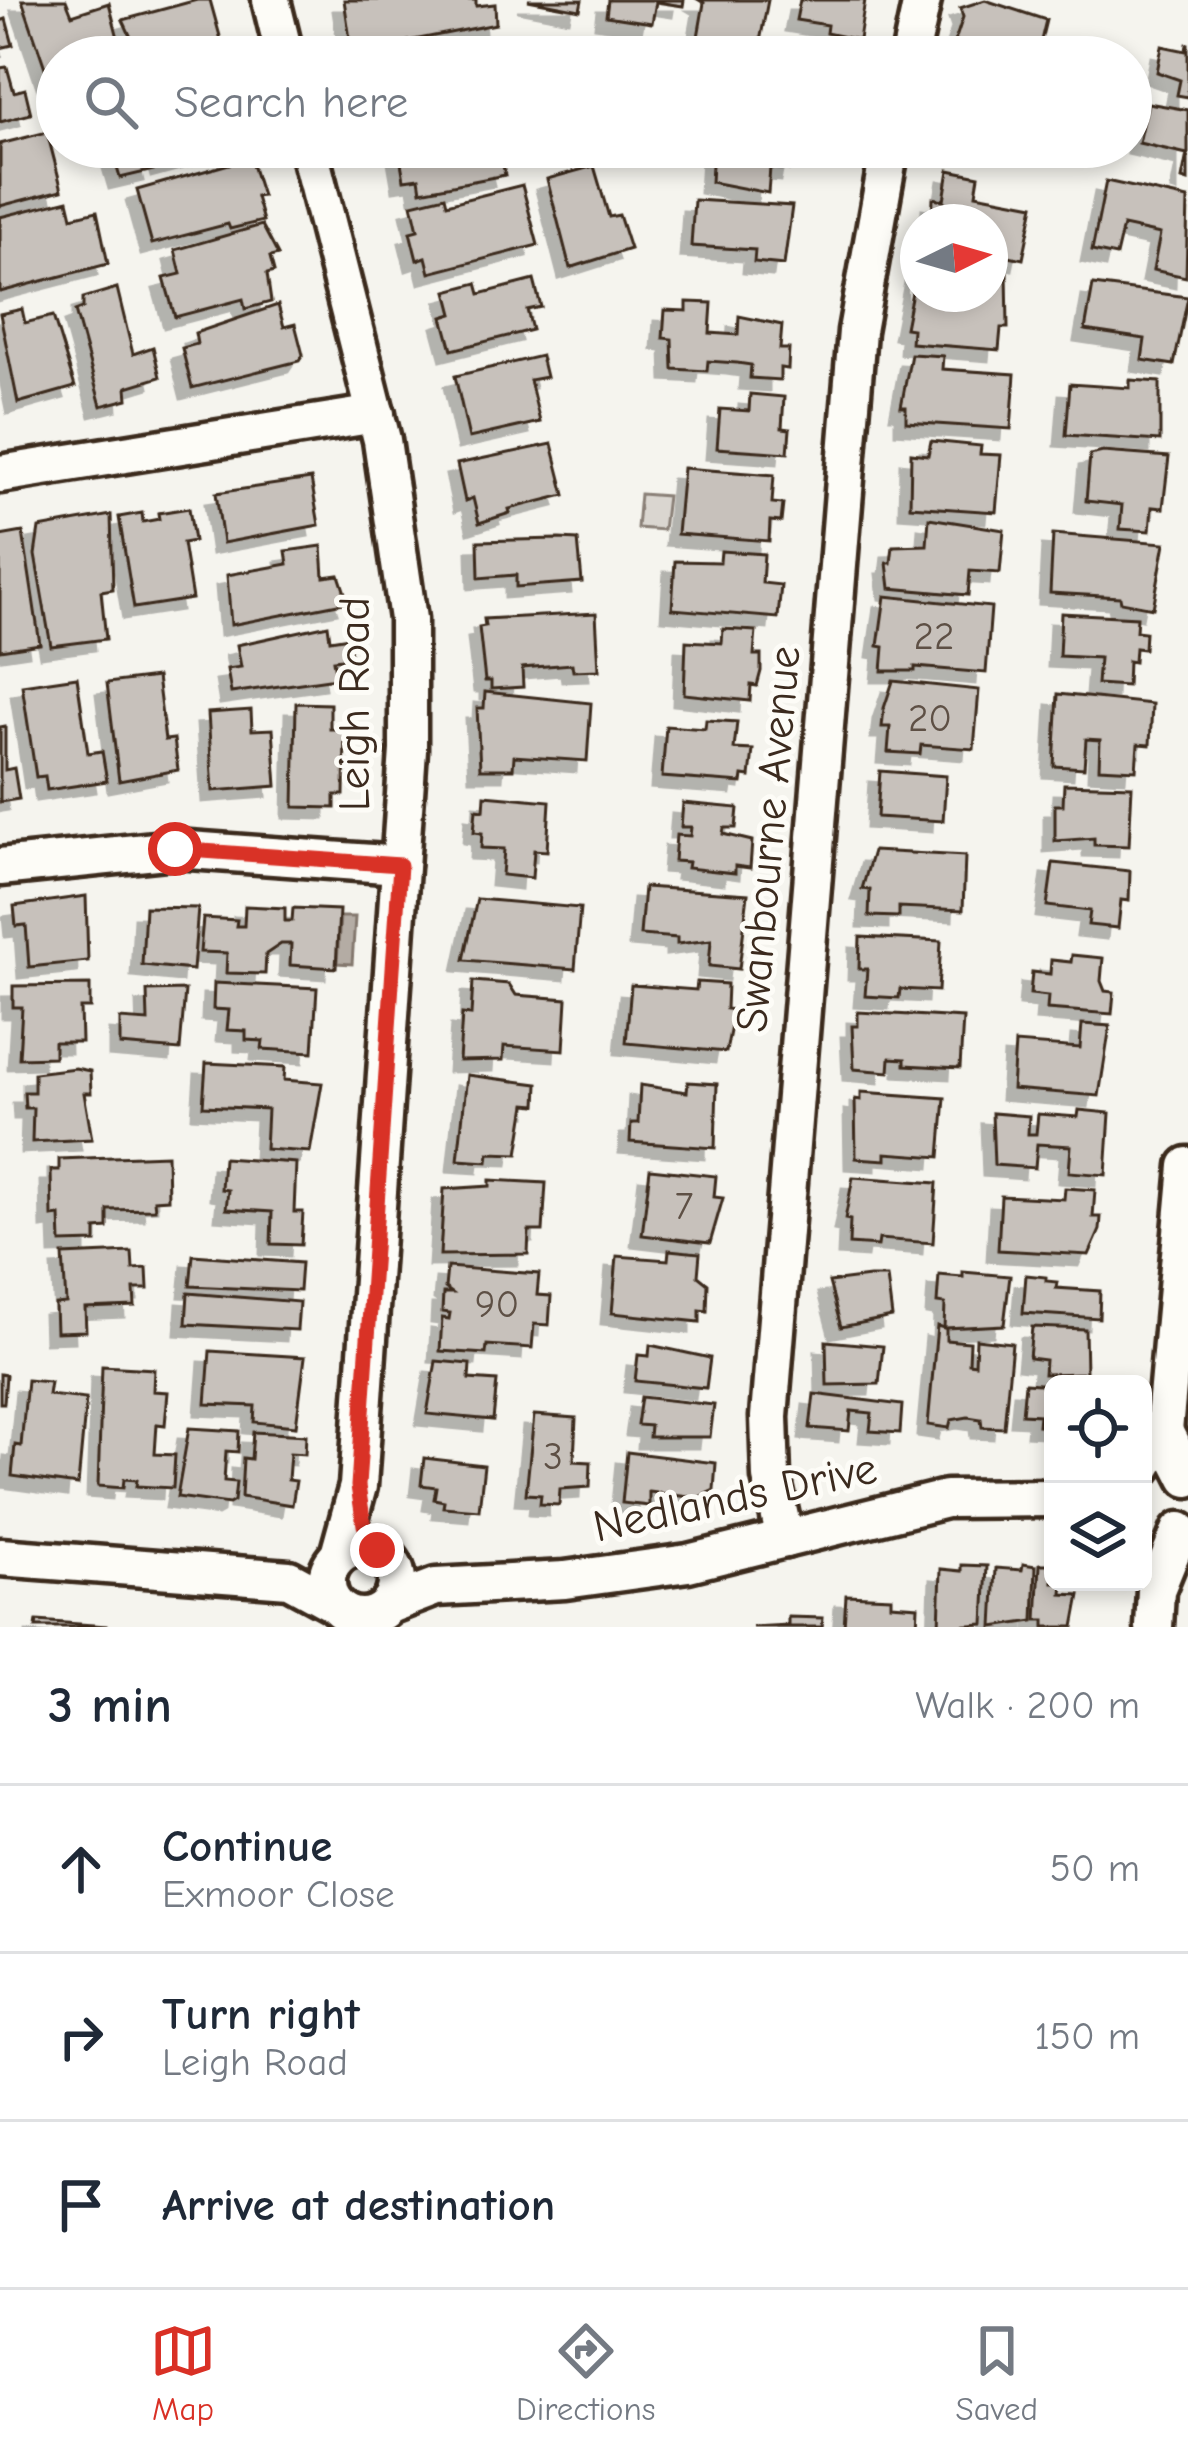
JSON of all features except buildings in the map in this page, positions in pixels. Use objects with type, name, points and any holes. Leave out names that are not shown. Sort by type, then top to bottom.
[{"type":"street","points":[[271,0],[280,36]]},
{"type":"street","points":[[914,36],[922,0]]},
{"type":"street","name":"Leigh Road","points":[[313,168],[376,414],[408,619],[400,865],[358,1486],[367,1600]]},
{"type":"street","name":"Swanbourne Avenue","points":[[785,1539],[771,1477],[771,1394],[857,331],[886,168]]},
{"type":"street","points":[[0,473],[376,414]]},
{"type":"street","points":[[0,867],[175,849],[400,865]]},
{"type":"street","points":[[1152,1453],[1164,1431],[1188,1166]]},
{"type":"street","points":[[1164,1431],[1188,1478]]},
{"type":"street","points":[[1152,1468],[1163,1466],[1188,1478]]},
{"type":"street","name":"Leigh Road","points":[[334,1560],[358,1486]]},
{"type":"street","name":"Nedlands Drive","points":[[367,1600],[436,1587],[615,1575],[946,1499],[1044,1498]]},
{"type":"street","points":[[1155,1609],[1164,1530]]},
{"type":"street","points":[[0,1557],[290,1579],[367,1600]]},
{"type":"street","points":[[290,1579],[334,1560]]},
{"type":"street","points":[[334,1560],[326,1584],[367,1600]]},
{"type":"shaded area","points":[[640,494],[667,496],[663,530],[637,528]]},
{"type":"shaded area","points":[[340,917],[355,917],[352,964],[337,963]]},
{"type":"route","points":[[175,849],[400,865],[358,1486],[364,1525],[377,1550]]}]
